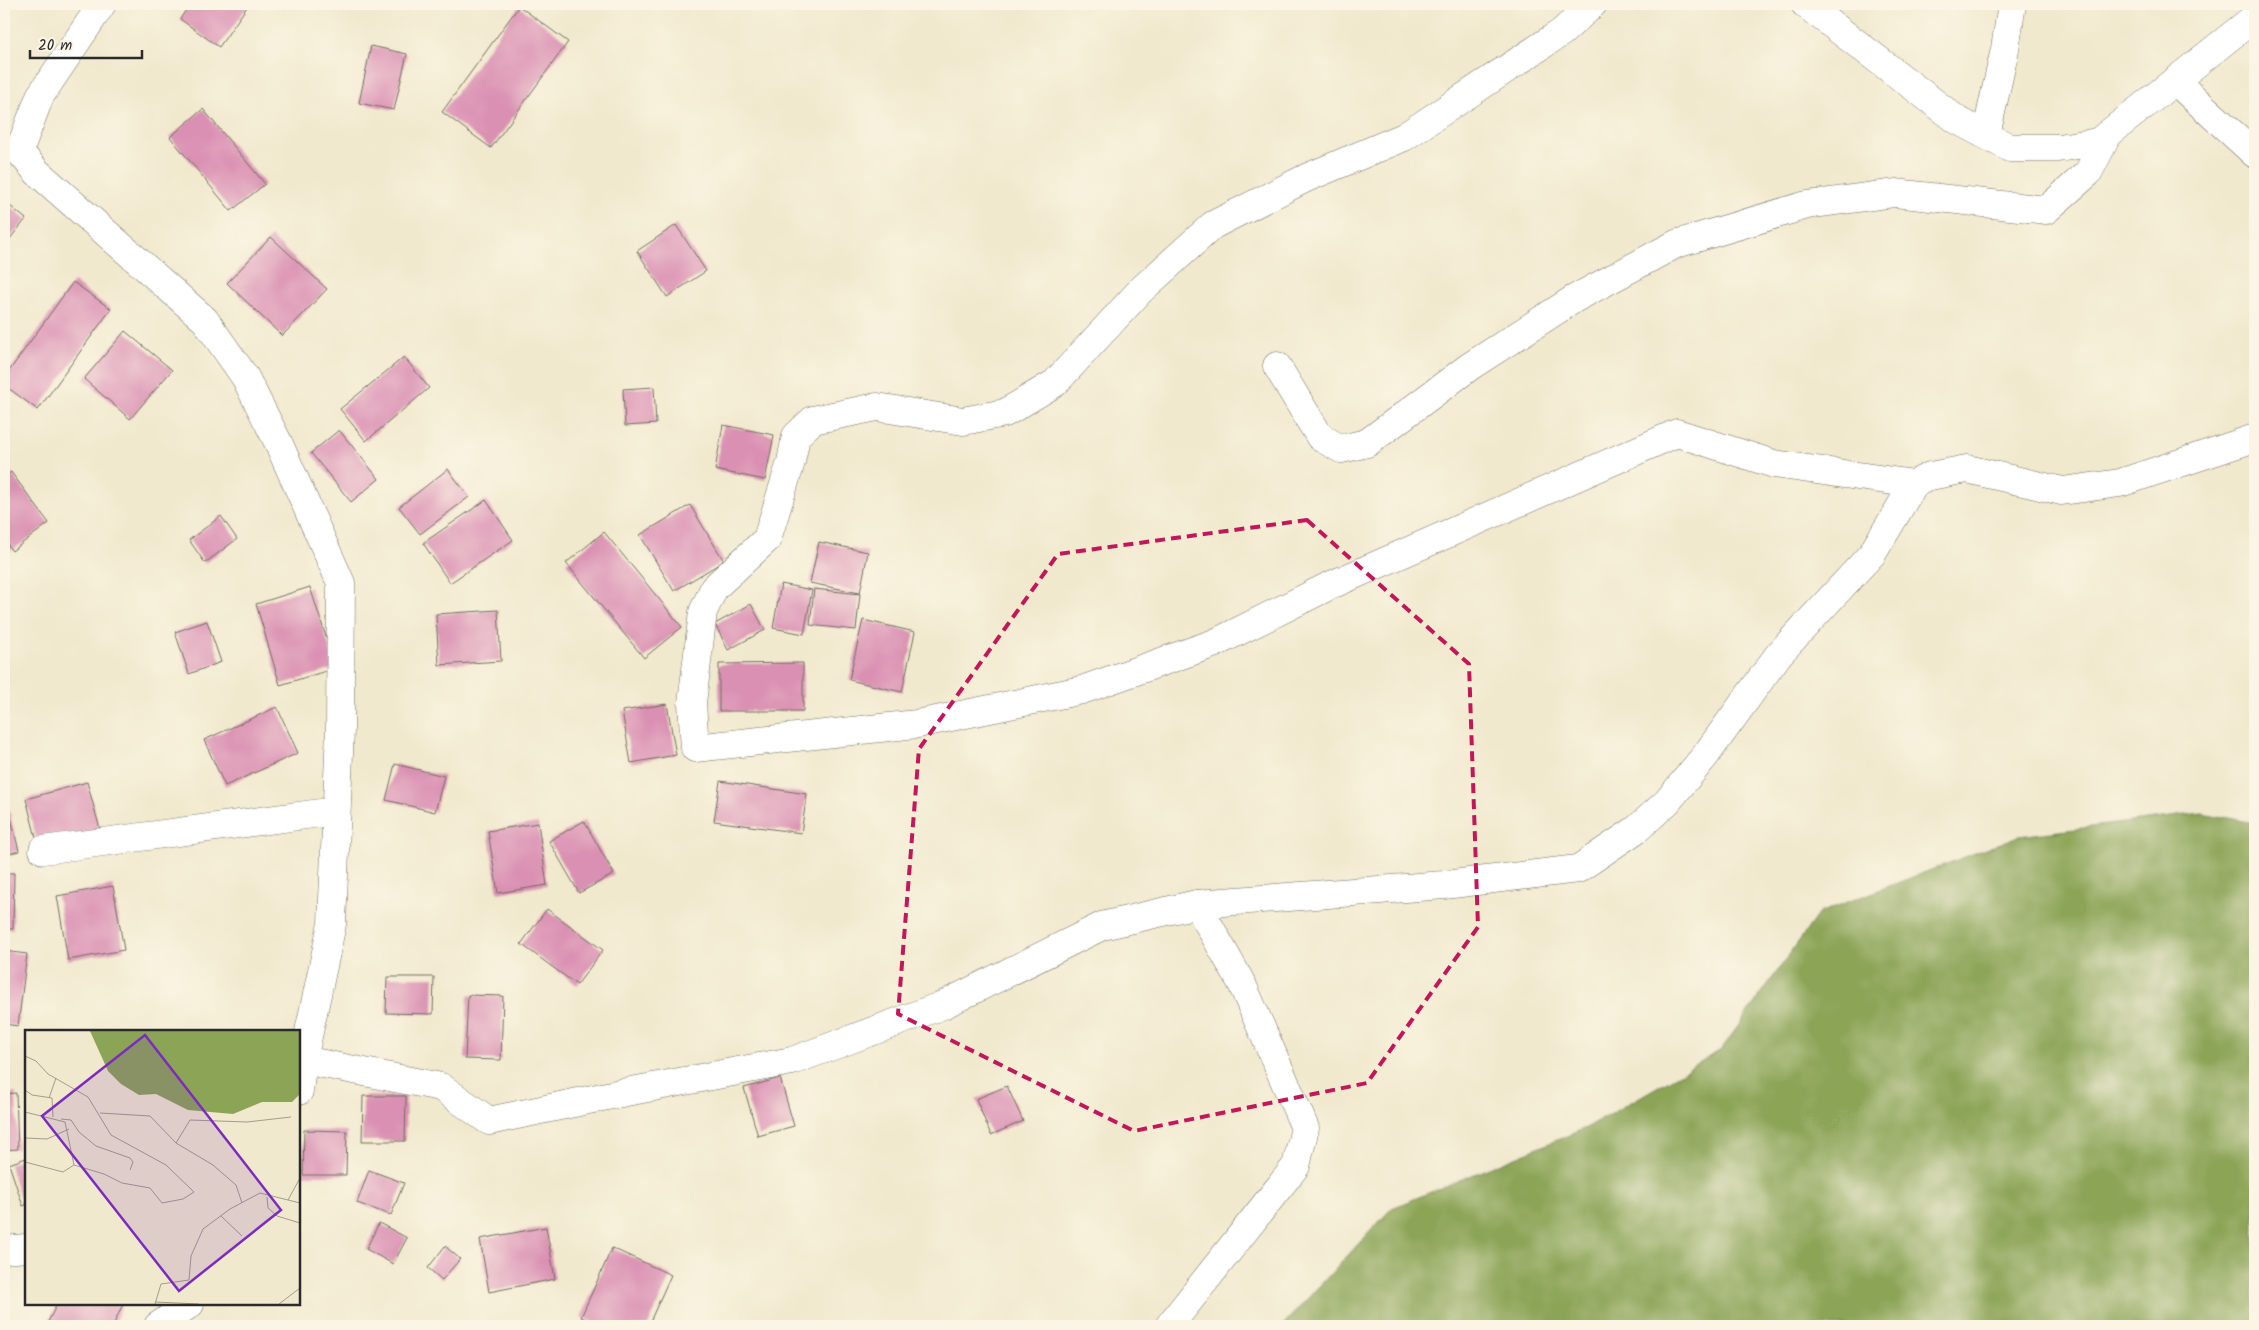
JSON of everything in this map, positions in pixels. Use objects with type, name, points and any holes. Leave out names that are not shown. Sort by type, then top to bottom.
[{"type":"street","points":[[102,4],[40,96],[19,151],[37,172],[205,320],[245,376],[278,442],[341,583],[332,924],[303,1060],[300,1083]]},
{"type":"street","points":[[1593,4],[1562,32],[1404,137],[1306,178],[1213,225],[1142,290],[1055,383],[1005,413],[963,421],[877,407],[813,420],[796,436],[791,462],[767,539],[714,588],[703,612],[692,703],[695,748],[917,724],[1082,690],[1215,642],[1329,586],[1677,433],[1774,464],[1914,484]]},
{"type":"street","points":[[1805,4],[1957,120],[2010,148],[2049,148],[2098,142],[2255,17]]},
{"type":"street","points":[[1986,135],[2005,49],[2012,4]]},
{"type":"street","points":[[2175,81],[2255,154]]},
{"type":"street","points":[[1277,366],[1320,437],[1342,449],[1367,443],[1469,367],[1574,299],[1676,244],[1806,205],[1895,192],[2046,210],[2088,173],[2108,134]]},
{"type":"street","points":[[303,1060],[441,1087],[489,1120],[792,1061],[943,1005],[1102,926],[1198,904],[1444,886],[1578,869],[1637,829],[1667,802],[1705,756],[1778,654],[1872,554],[1914,484],[1930,476],[1967,468],[2062,491],[2120,484],[2255,438]]},
{"type":"street","points":[[43,850],[336,811]]},
{"type":"street","points":[[1169,1326],[1296,1166],[1305,1128],[1242,984],[1198,904]]},
{"type":"street","points":[[4,1250],[25,1248]]},
{"type":"street","points":[[158,1326],[189,1305]]},
{"type":"highlighted area","points":[[1307,520],[1469,664],[1478,927],[1367,1083],[1134,1131],[898,1014],[919,749],[1058,554]]},
{"type":"green space","points":[[2202,813],[2255,823],[2255,1326],[1282,1326],[1392,1208],[1586,1128],[1721,1050],[1819,913],[2019,836]]},
{"type":"building","points":[[190,4],[249,4],[219,47],[180,19]]},
{"type":"building","points":[[519,6],[568,42],[491,148],[442,112]]},
{"type":"building","points":[[371,46],[407,54],[394,110],[359,103]]},
{"type":"building","points":[[203,109],[265,184],[231,211],[170,137]]},
{"type":"building","points":[[4,201],[26,219],[4,246]]},
{"type":"building","points":[[676,225],[706,271],[667,297],[637,251]]},
{"type":"building","points":[[271,237],[327,289],[282,336],[227,283]]},
{"type":"building","points":[[73,282],[111,309],[38,410],[4,385],[4,378]]},
{"type":"building","points":[[125,331],[172,370],[130,419],[84,379]]},
{"type":"building","points":[[404,357],[429,388],[366,441],[340,409]]},
{"type":"building","points":[[654,387],[656,424],[625,426],[623,389]]},
{"type":"building","points":[[723,425],[774,435],[765,480],[715,470]]},
{"type":"building","points":[[339,430],[379,479],[351,502],[311,453]]},
{"type":"building","points":[[448,469],[469,497],[420,534],[399,507]]},
{"type":"building","points":[[11,472],[49,523],[12,551],[4,540],[4,477]]},
{"type":"building","points":[[486,500],[513,540],[450,583],[423,543]]},
{"type":"building","points":[[690,505],[724,561],[674,591],[640,535]]},
{"type":"building","points":[[221,516],[237,539],[205,563],[189,540]]},
{"type":"building","points":[[604,532],[682,627],[644,658],[566,563]]},
{"type":"building","points":[[819,542],[868,552],[860,593],[810,583]]},
{"type":"building","points":[[781,584],[812,590],[804,634],[773,628]]},
{"type":"building","points":[[310,587],[336,668],[280,685],[256,604]]},
{"type":"building","points":[[814,589],[860,594],[856,630],[810,625]]},
{"type":"building","points":[[751,604],[765,630],[728,650],[715,624]]},
{"type":"building","points":[[498,610],[501,661],[439,665],[436,614]]},
{"type":"building","points":[[863,620],[915,632],[902,692],[849,680]]},
{"type":"building","points":[[207,621],[221,662],[189,674],[175,632]]},
{"type":"building","points":[[803,663],[803,711],[719,711],[719,664]]},
{"type":"building","points":[[667,704],[676,755],[631,763],[622,711]]},
{"type":"building","points":[[277,707],[298,753],[225,786],[204,740]]},
{"type":"building","points":[[395,764],[444,776],[435,812],[386,800]]},
{"type":"building","points":[[720,781],[807,794],[801,833],[714,821]]},
{"type":"building","points":[[87,782],[103,840],[41,857],[26,799]]},
{"type":"building","points":[[9,810],[19,851],[4,855],[4,812]]},
{"type":"building","points":[[584,821],[614,874],[579,893],[549,841]]},
{"type":"building","points":[[538,823],[547,885],[498,893],[488,831]]},
{"type":"building","points":[[4,873],[14,873],[13,929],[4,929]]},
{"type":"building","points":[[113,886],[124,950],[68,960],[57,896]]},
{"type":"building","points":[[547,909],[603,950],[577,985],[521,944]]},
{"type":"building","points":[[4,951],[27,954],[18,1026],[4,1024]]},
{"type":"building","points":[[387,977],[434,977],[433,1014],[386,1013]]},
{"type":"building","points":[[468,995],[503,996],[501,1060],[465,1059]]},
{"type":"building","points":[[780,1078],[794,1126],[758,1136],[744,1088]]},
{"type":"building","points":[[1007,1086],[1023,1121],[991,1135],[976,1099]]},
{"type":"building","points":[[16,1093],[18,1149],[4,1150],[4,1094]]},
{"type":"building","points":[[363,1096],[406,1096],[405,1141],[362,1141]]},
{"type":"building","points":[[304,1130],[347,1131],[346,1175],[303,1175]]},
{"type":"building","points":[[25,1158],[25,1205],[23,1206],[9,1164]]},
{"type":"building","points":[[369,1170],[404,1183],[391,1215],[357,1203]]},
{"type":"building","points":[[379,1223],[407,1238],[393,1264],[366,1249]]},
{"type":"building","points":[[546,1227],[555,1279],[489,1292],[480,1239]]},
{"type":"building","points":[[445,1246],[460,1259],[442,1280],[428,1268]]},
{"type":"building","points":[[612,1248],[671,1275],[648,1326],[602,1326],[581,1317]]},
{"type":"building","points":[[56,1305],[123,1305],[113,1326],[46,1326]]}]
